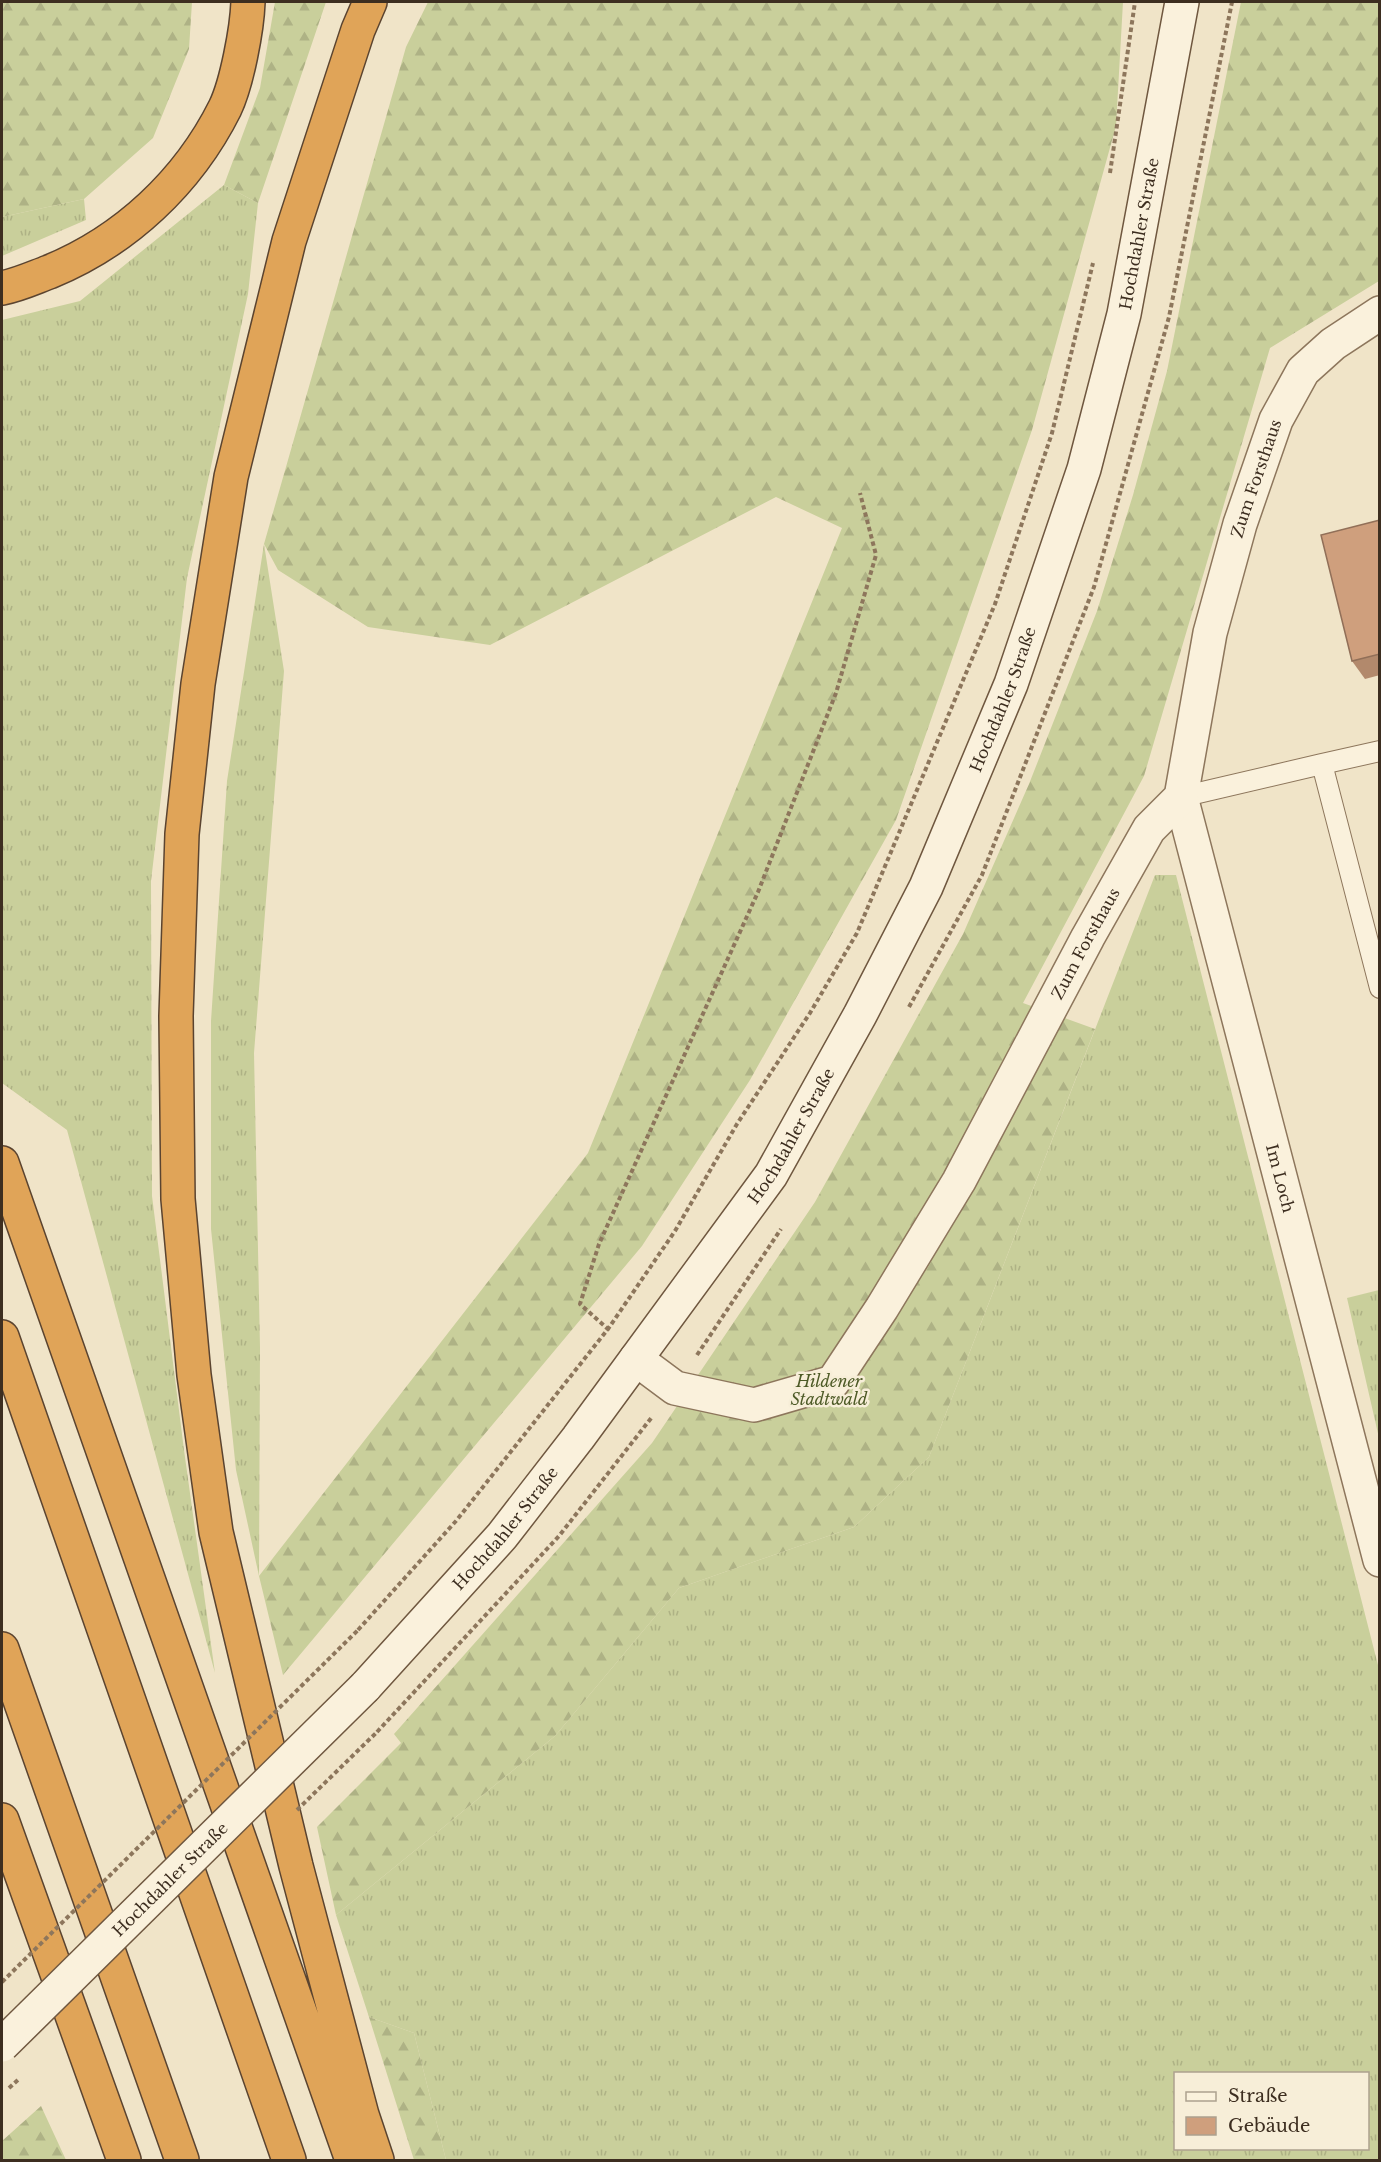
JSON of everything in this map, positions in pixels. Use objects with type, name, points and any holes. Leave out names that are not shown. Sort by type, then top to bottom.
[{"type":"highway","points":[[2,288],[14,286],[79,260],[134,223],[187,170],[226,106],[247,29],[248,2]]},
{"type":"highway","points":[[370,2],[358,30],[289,241],[231,477],[198,684],[182,834],[176,1016],[178,1199],[194,1375],[216,1532],[296,1866],[362,2115],[377,2160]]},
{"type":"highway","points":[[2,1163],[352,2160]]},
{"type":"highway","points":[[2,1338],[289,2160]]},
{"type":"highway","points":[[2,1649],[182,2160]]},
{"type":"highway","points":[[2,1820],[124,2160]]},
{"type":"main road","name":"Hochdahler Straße","points":[[2,2045],[365,1687],[502,1536],[771,1175],[855,1025],[927,887],[1011,684],[1084,469],[1124,314],[1182,2]]},
{"type":"main road","name":"Zum Forsthaus","points":[[636,1359],[675,1388],[754,1405],[832,1382],[882,1308],[959,1181],[1088,937],[1149,829],[1181,796],[1210,633],[1240,524],[1276,420],[1303,371],[1333,344],[1380,313]]},
{"type":"main road","name":"Im Loch","points":[[1181,796],[1380,1560]]},
{"type":"lane","points":[[1181,796],[1380,751]]},
{"type":"lane","points":[[1322,764],[1380,988]]},
{"type":"path","points":[[1109,179],[1135,2]]},
{"type":"path","points":[[2,1982],[358,1630],[456,1521],[608,1329],[675,1232],[737,1124],[810,1013],[857,933],[995,604],[1052,433],[1094,261]]},
{"type":"path","points":[[636,1359],[580,1304],[599,1244],[758,892],[836,693],[876,555],[860,493]]},
{"type":"green space","points":[[2,2],[192,2],[189,49],[153,138],[84,199],[2,217]]},
{"type":"green space","points":[[275,2],[326,2],[258,203],[224,185],[260,88]]},
{"type":"green space","points":[[428,2],[1123,2],[1116,126],[1032,430],[896,820],[750,1080],[642,1246],[283,1675],[259,1576],[588,1153],[842,528],[776,497],[490,645],[368,627],[278,570],[264,544],[406,47]]},
{"type":"green space","name":"Hildener Stadtwald","points":[[1241,2],[1379,2],[1379,281],[1270,348],[1144,776],[1023,1003],[1095,1029],[929,1457],[854,1527],[679,1588],[555,1736],[336,1915],[317,1827],[401,1743],[394,1734],[652,1443],[815,1202],[963,934],[1029,784],[1097,611],[1133,495],[1167,371]]},
{"type":"green space","points":[[224,185],[258,203],[248,294],[187,578],[151,881],[152,1196],[215,1673],[67,1130],[2,1083],[2,320],[80,301]]},
{"type":"green space","points":[[84,199],[86,220],[2,256],[2,217]]},
{"type":"green space","points":[[264,544],[284,671],[254,1053],[260,1347],[259,1576],[236,1470],[211,1229],[211,1021],[227,781]]},
{"type":"green space","points":[[1155,875],[1176,875],[1379,1669],[1379,2160],[446,2160],[414,2033],[369,2017],[336,1915],[555,1736],[679,1588],[854,1527],[929,1457]]},
{"type":"green space","points":[[1380,1290],[1379,1438],[1347,1298]]},
{"type":"green space","points":[[369,2017],[414,2033],[446,2160],[414,2160]]},
{"type":"green space","points":[[41,2106],[66,2160],[2,2160],[2,2141]]},
{"type":"building","points":[[1380,520],[1380,654],[1352,661],[1321,535]]}]
